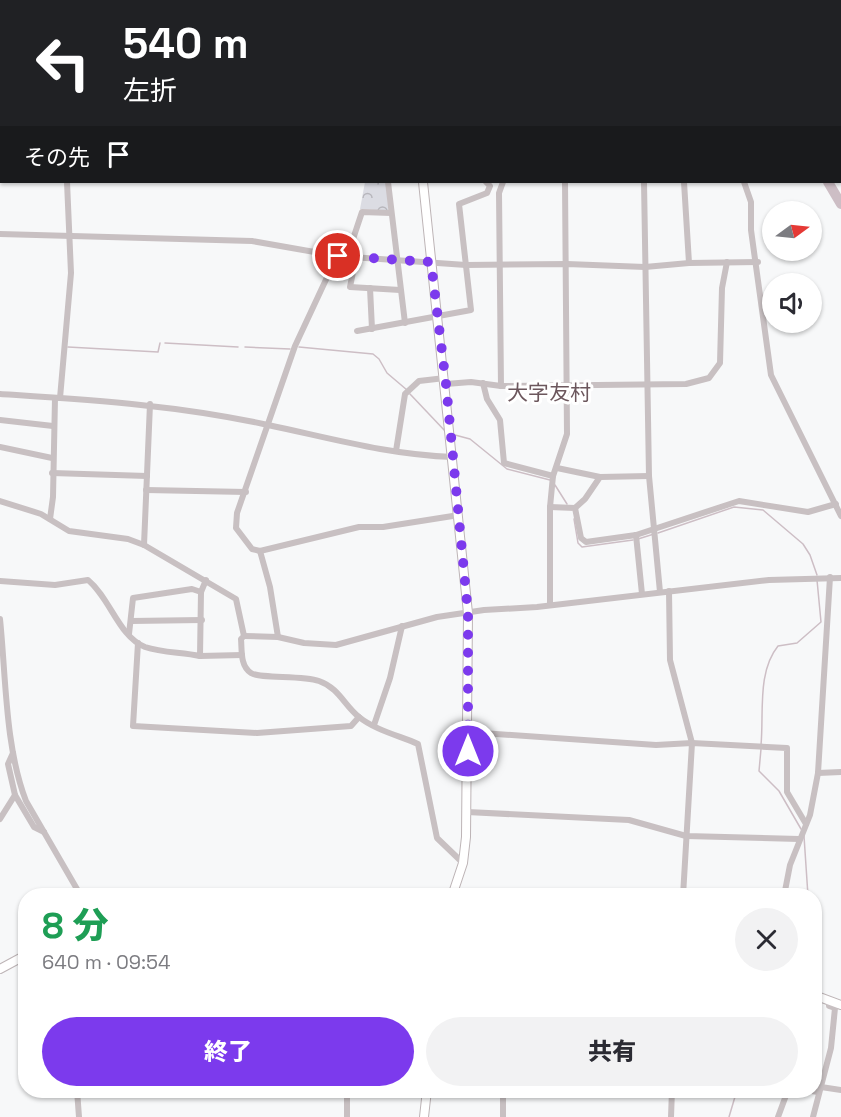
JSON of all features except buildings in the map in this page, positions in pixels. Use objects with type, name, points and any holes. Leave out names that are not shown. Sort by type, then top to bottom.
[{"type":"main road","points":[[423,183],[446,381],[468,613],[467,812],[463,862],[455,888]]},
{"type":"main road","points":[[0,969],[18,959]]},
{"type":"main road","points":[[822,999],[841,1005]]},
{"type":"main road","points":[[424,1117],[426,1098]]},
{"type":"street","points":[[50,519],[53,497],[53,426],[71,273],[68,183]]},
{"type":"street","points":[[388,183],[405,323]]},
{"type":"street","points":[[357,332],[471,310],[459,204],[487,193],[490,186],[487,183]]},
{"type":"street","points":[[501,386],[499,193],[503,183]]},
{"type":"street","points":[[550,604],[550,507],[553,481],[567,434],[565,183]]},
{"type":"street","points":[[644,183],[650,476],[660,592]]},
{"type":"street","points":[[684,183],[689,262]]},
{"type":"street","points":[[744,183],[751,202],[752,230],[771,375],[841,516]]},
{"type":"street","points":[[346,257],[362,212],[391,213]]},
{"type":"street","points":[[0,234],[252,241],[346,257],[466,265],[567,264],[645,267],[689,262],[758,262]]},
{"type":"street","points":[[338,256],[295,346],[237,513],[236,528],[252,549],[260,551],[359,527],[383,527],[459,515]]},
{"type":"street","points":[[356,258],[350,287],[400,290]]},
{"type":"street","points":[[396,451],[408,391],[419,381],[483,383],[501,386],[698,382],[710,378],[717,369],[721,356],[722,288],[728,262]]},
{"type":"street","points":[[370,288],[372,329]]},
{"type":"street","points":[[483,383],[487,399],[500,420],[504,463],[553,481]]},
{"type":"street","points":[[0,394],[150,404],[269,424],[330,441],[453,457]]},
{"type":"street","points":[[144,545],[150,404]]},
{"type":"street","points":[[0,420],[53,426]]},
{"type":"street","points":[[0,447],[52,458]]},
{"type":"street","points":[[557,468],[600,477],[650,476]]},
{"type":"street","points":[[52,473],[147,476]]},
{"type":"street","points":[[550,507],[572,508],[585,499],[600,477]]},
{"type":"street","points":[[146,490],[246,492]]},
{"type":"street","points":[[0,501],[50,519],[69,531],[128,539],[144,545],[236,599],[244,636],[241,639],[242,655],[246,668],[253,674],[310,679],[329,686],[345,699],[359,717],[418,744],[437,838],[463,862]]},
{"type":"street","points":[[572,508],[581,538],[586,542],[636,538],[739,501],[800,512],[836,504]]},
{"type":"street","points":[[636,538],[642,594]]},
{"type":"street","points":[[260,551],[270,588],[278,637]]},
{"type":"street","points":[[244,636],[249,638],[278,637],[304,643],[336,645],[448,615],[817,577],[841,578]]},
{"type":"street","points":[[786,888],[790,865],[805,826],[818,773],[830,577]]},
{"type":"street","points":[[0,581],[55,585],[88,580],[102,593],[122,628],[138,643],[158,650],[200,656],[242,655]]},
{"type":"street","points":[[200,656],[201,592],[206,580]]},
{"type":"street","points":[[129,634],[133,598],[192,589],[201,592]]},
{"type":"street","points":[[669,591],[670,660],[692,743],[683,888]]},
{"type":"street","points":[[0,619],[3,673],[14,753],[26,801],[76,888]]},
{"type":"street","points":[[131,621],[202,620]]},
{"type":"street","points":[[374,725],[390,678],[402,626]]},
{"type":"street","points":[[138,643],[133,726],[257,733],[351,726],[359,717]]},
{"type":"street","points":[[468,732],[656,745],[692,743],[787,748],[787,792],[805,826]]},
{"type":"street","points":[[14,753],[8,764],[15,795],[34,827],[44,832]]},
{"type":"street","points":[[818,773],[841,772]]},
{"type":"street","points":[[0,819],[15,795]]},
{"type":"street","points":[[467,812],[629,820],[686,836],[800,838]]},
{"type":"street","points":[[822,1077],[834,1030],[835,1008],[829,1006],[829,1002]]},
{"type":"street","points":[[822,1089],[841,1089]]},
{"type":"street","points":[[78,1098],[79,1117]]},
{"type":"street","points":[[347,1098],[347,1117]]},
{"type":"street","points":[[502,1117],[503,1098]]},
{"type":"street","points":[[671,1117],[672,1098]]},
{"type":"street","points":[[778,1117],[785,1098]]},
{"type":"street","points":[[813,1117],[817,1098]]},
{"type":"green space","points":[[365,183],[387,183],[389,211],[360,209]]},
{"type":"waterway","points":[[829,183],[841,204]]},
{"type":"waterway","points":[[68,347],[158,352],[160,343]]},
{"type":"waterway","points":[[165,343],[238,347]]},
{"type":"waterway","points":[[245,347],[290,349]]},
{"type":"waterway","points":[[299,347],[373,354],[379,359],[387,373],[407,390]]},
{"type":"waterway","points":[[410,394],[446,432]]},
{"type":"waterway","points":[[455,435],[470,439],[507,469],[550,480]]},
{"type":"waterway","points":[[555,485],[567,504]]},
{"type":"waterway","points":[[658,533],[734,507],[763,510],[803,544],[810,555],[817,575]]},
{"type":"waterway","points":[[574,519],[578,543],[582,547],[633,540]]},
{"type":"waterway","points":[[638,539],[654,534]]},
{"type":"waterway","points":[[761,745],[764,680],[771,656],[778,646],[797,643],[821,622],[817,580]]},
{"type":"waterway","points":[[761,749],[759,771],[779,791],[801,829]]},
{"type":"waterway","points":[[804,836],[807,888]]},
{"type":"waterway","points":[[729,1117],[735,1098]]},
{"type":"district","name":"大字友村","points":[[549,392]]},
{"type":"route","points":[[338,256],[431,262],[446,384],[468,613],[468,751]]}]
